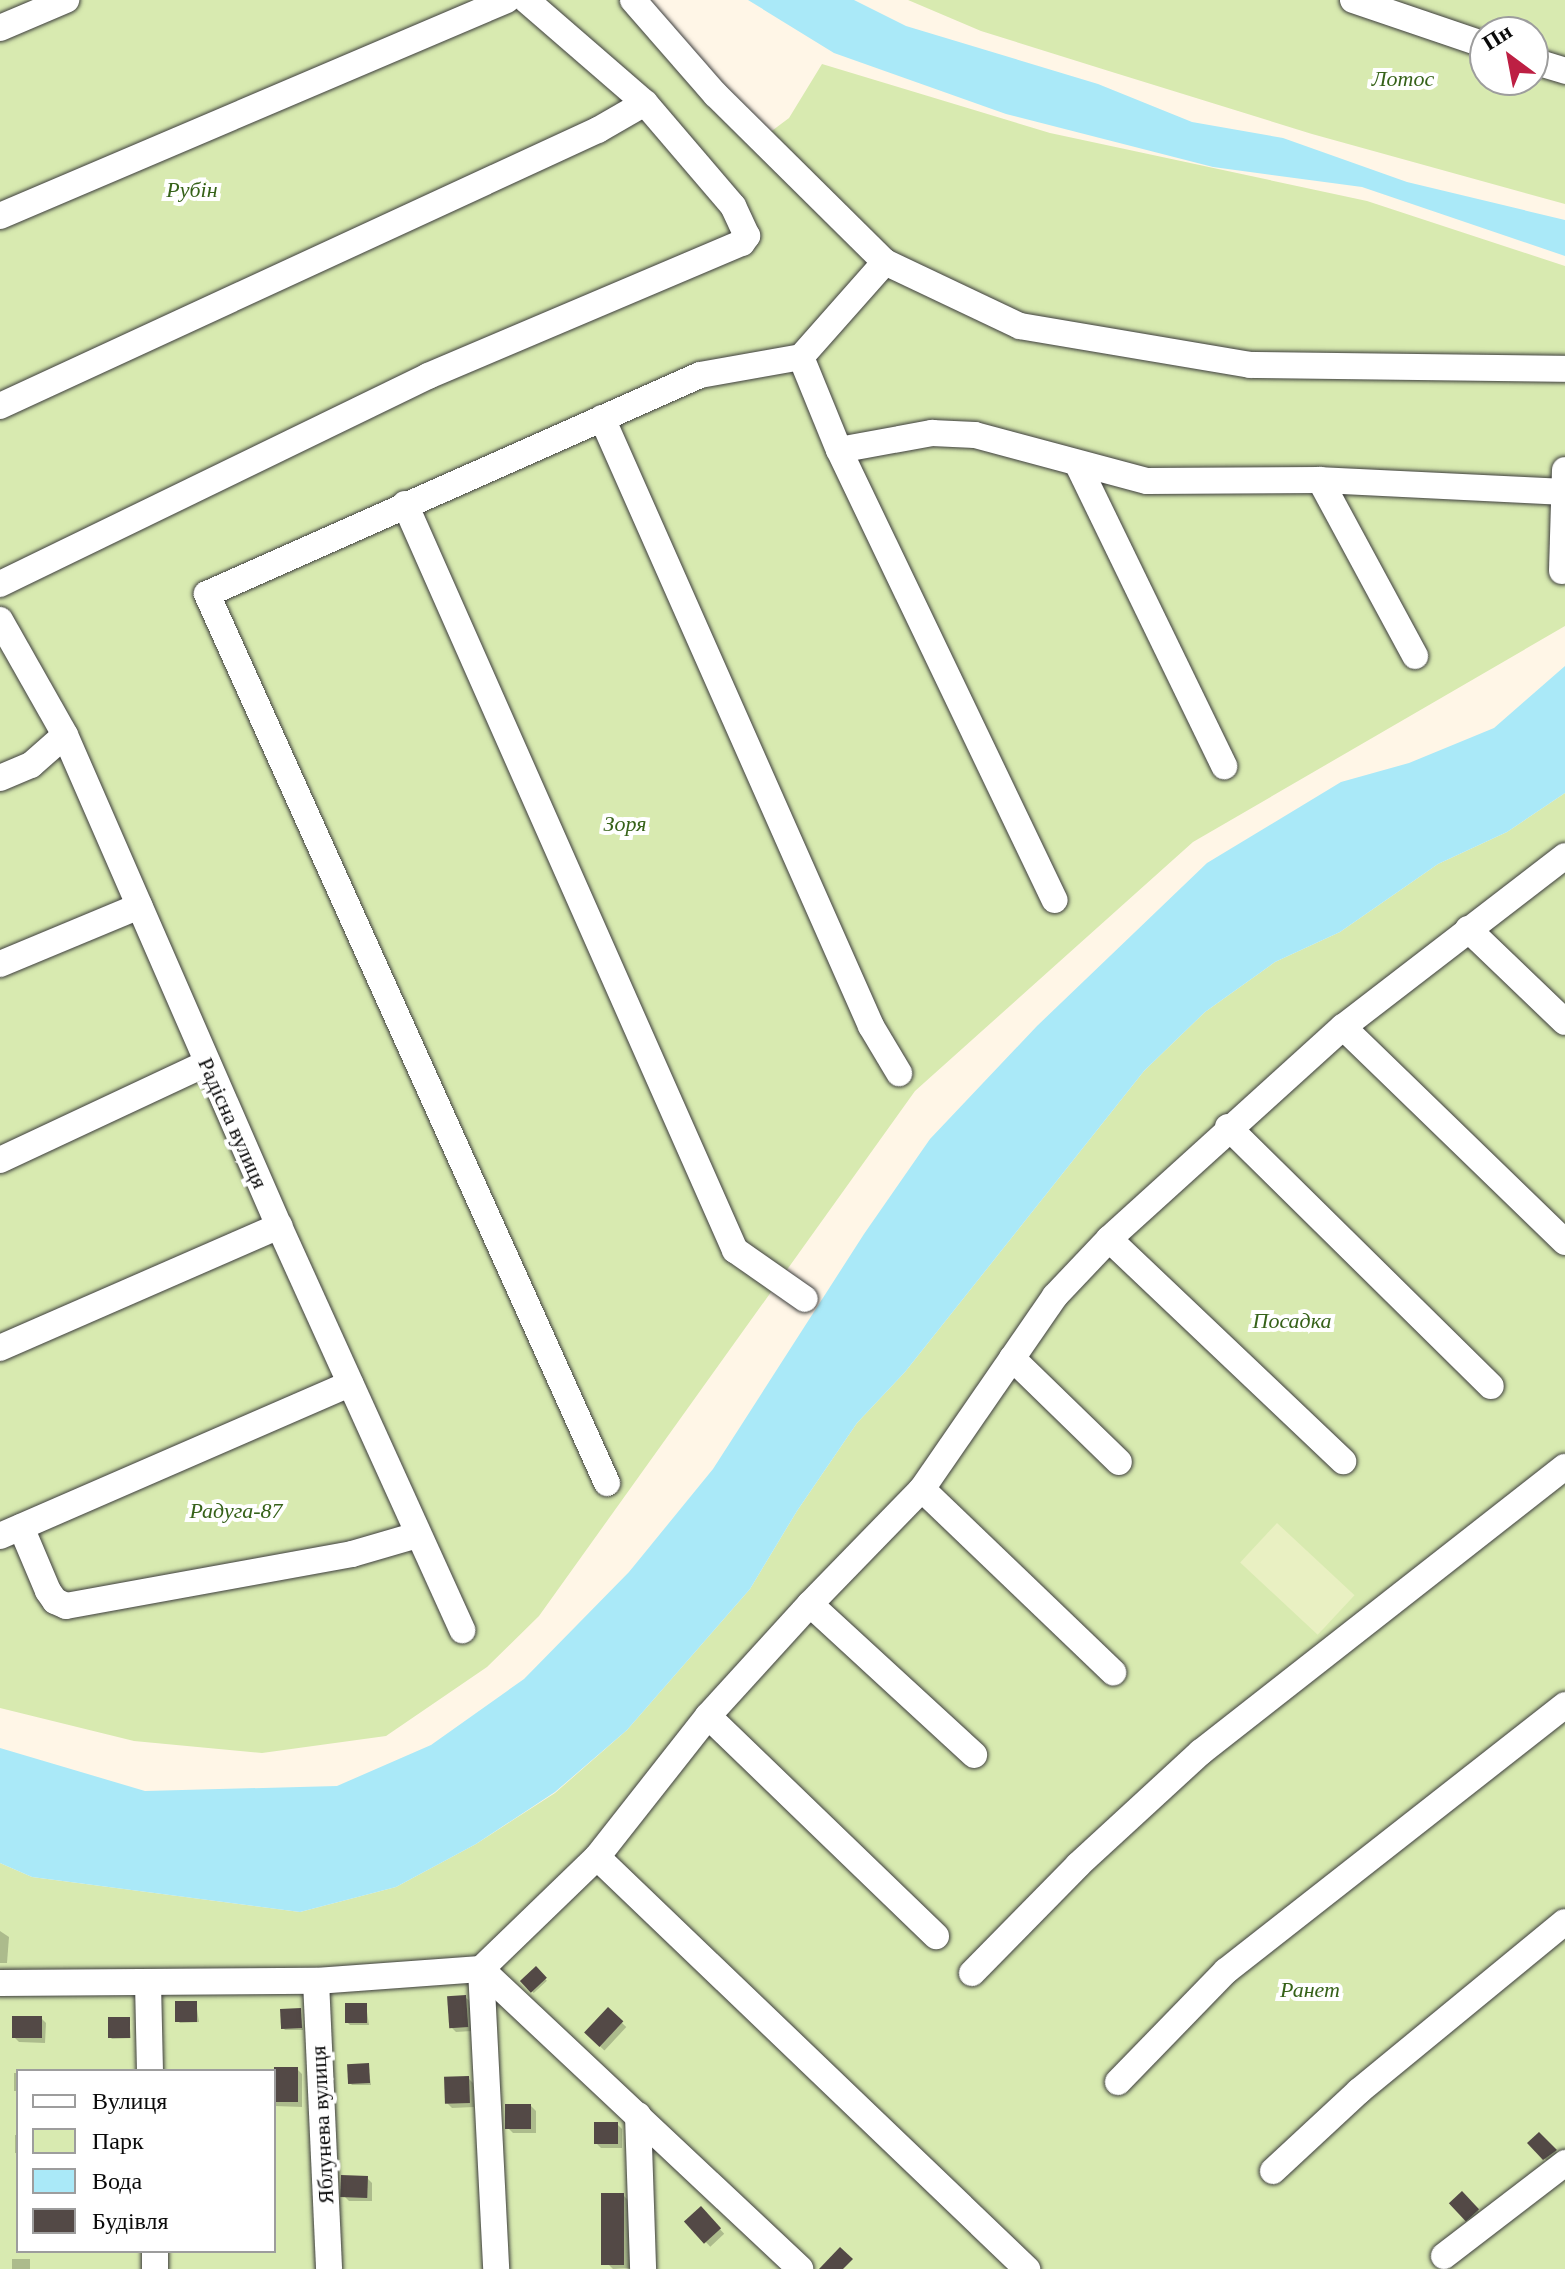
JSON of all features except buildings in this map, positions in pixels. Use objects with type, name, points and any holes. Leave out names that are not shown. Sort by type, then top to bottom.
[{"type":"street","points":[[0,28],[66,0]]},
{"type":"street","points":[[0,216],[507,0]]},
{"type":"street","points":[[0,584],[428,376],[742,243],[747,236],[733,206],[645,103],[526,0]]},
{"type":"street","points":[[633,0],[716,95],[885,262],[1020,326],[1250,365],[1565,369]]},
{"type":"street","points":[[1353,0],[1469,40]]},
{"type":"street","points":[[0,406],[598,130],[645,103]]},
{"type":"street","points":[[607,1483],[207,594],[700,375],[801,357],[885,262]]},
{"type":"street","points":[[801,357],[839,450],[1055,900]]},
{"type":"street","points":[[602,418],[871,1026],[899,1073]]},
{"type":"street","points":[[839,450],[932,433],[975,435],[1147,481],[1564,481],[1562,571]]},
{"type":"street","points":[[1078,465],[1224,766]]},
{"type":"street","points":[[1320,480],[1415,656]]},
{"type":"street","points":[[405,504],[735,1250],[805,1299]]},
{"type":"street","name":"Радісна вулиця","points":[[0,620],[65,735],[279,1226],[462,1630]]},
{"type":"street","points":[[0,778],[31,765],[65,735]]},
{"type":"street","points":[[0,1983],[316,1981],[481,1969],[597,1857],[708,1716],[810,1604],[922,1489],[1055,1296],[1109,1239],[1228,1127],[1343,1027],[1565,856]]},
{"type":"street","points":[[0,964],[139,906]]},
{"type":"street","points":[[1468,929],[1565,1022]]},
{"type":"street","points":[[1343,1027],[1565,1242]]},
{"type":"street","points":[[0,1160],[207,1063]]},
{"type":"street","points":[[1228,1127],[1491,1386]]},
{"type":"street","points":[[0,1348],[279,1226]]},
{"type":"street","points":[[1109,1239],[1343,1461]]},
{"type":"street","points":[[1012,1358],[1119,1462]]},
{"type":"street","points":[[350,1384],[11,1532],[55,1601],[66,1606],[352,1554],[417,1535]]},
{"type":"street","points":[[972,1973],[1078,1865],[1201,1752],[1565,1467]]},
{"type":"street","points":[[922,1489],[1113,1672]]},
{"type":"street","points":[[810,1604],[974,1755]]},
{"type":"street","points":[[1118,2082],[1226,1971],[1565,1705]]},
{"type":"street","points":[[708,1716],[936,1936]]},
{"type":"street","points":[[597,1857],[1027,2269]]},
{"type":"street","points":[[1273,2171],[1359,2091],[1565,1922]]},
{"type":"street","points":[[481,1969],[800,2269]]},
{"type":"street","points":[[481,1969],[496,2269]]},
{"type":"street","name":"Яблунева вулиця","points":[[316,1981],[329,2269]]},
{"type":"street","points":[[148,1983],[150,2069]]},
{"type":"street","points":[[638,2115],[643,2269]]},
{"type":"street","points":[[1444,2256],[1565,2163]]},
{"type":"green space","points":[[0,0],[646,0],[765,136],[789,118],[822,64],[1050,133],[1367,201],[1565,266],[1565,626],[1193,842],[915,1091],[539,1616],[487,1667],[386,1736],[262,1753],[134,1741],[0,1708]]},
{"type":"green space","name":"Лотос","points":[[908,0],[1565,0],[1565,204],[1312,134],[981,31]]},
{"type":"green space","name":"Посадка","points":[[1565,793],[1565,2269],[0,2269],[0,1863],[32,1877],[300,1912],[396,1887],[476,1844],[555,1793],[627,1730],[750,1589],[797,1511],[857,1423],[905,1372],[1144,1071],[1205,1012],[1275,962],[1340,932],[1438,864],[1507,832]]},
{"type":"green space","points":[[1277,1523],[1355,1595],[1318,1635],[1240,1562]]},
{"type":"water","points":[[748,0],[854,0],[906,26],[1098,84],[1192,122],[1283,138],[1407,182],[1565,220],[1565,256],[1362,187],[1213,167],[1006,114],[834,53]]},
{"type":"water","points":[[1565,666],[1565,793],[1507,832],[1438,864],[1340,932],[1275,962],[1205,1012],[1144,1071],[905,1372],[857,1423],[797,1511],[750,1589],[627,1730],[555,1792],[476,1844],[396,1887],[300,1912],[32,1877],[0,1863],[0,1748],[145,1791],[337,1786],[431,1745],[524,1679],[629,1572],[713,1469],[864,1234],[930,1139],[1037,1026],[1207,863],[1341,782],[1409,763],[1494,728]]},
{"type":"park label","name":"Рубін","points":[[192,190]]},
{"type":"park label","name":"Зоря","points":[[625,824]]},
{"type":"park label","name":"Радуга-87","points":[[236,1511]]},
{"type":"park label","name":"Ранет","points":[[1310,1990]]}]
